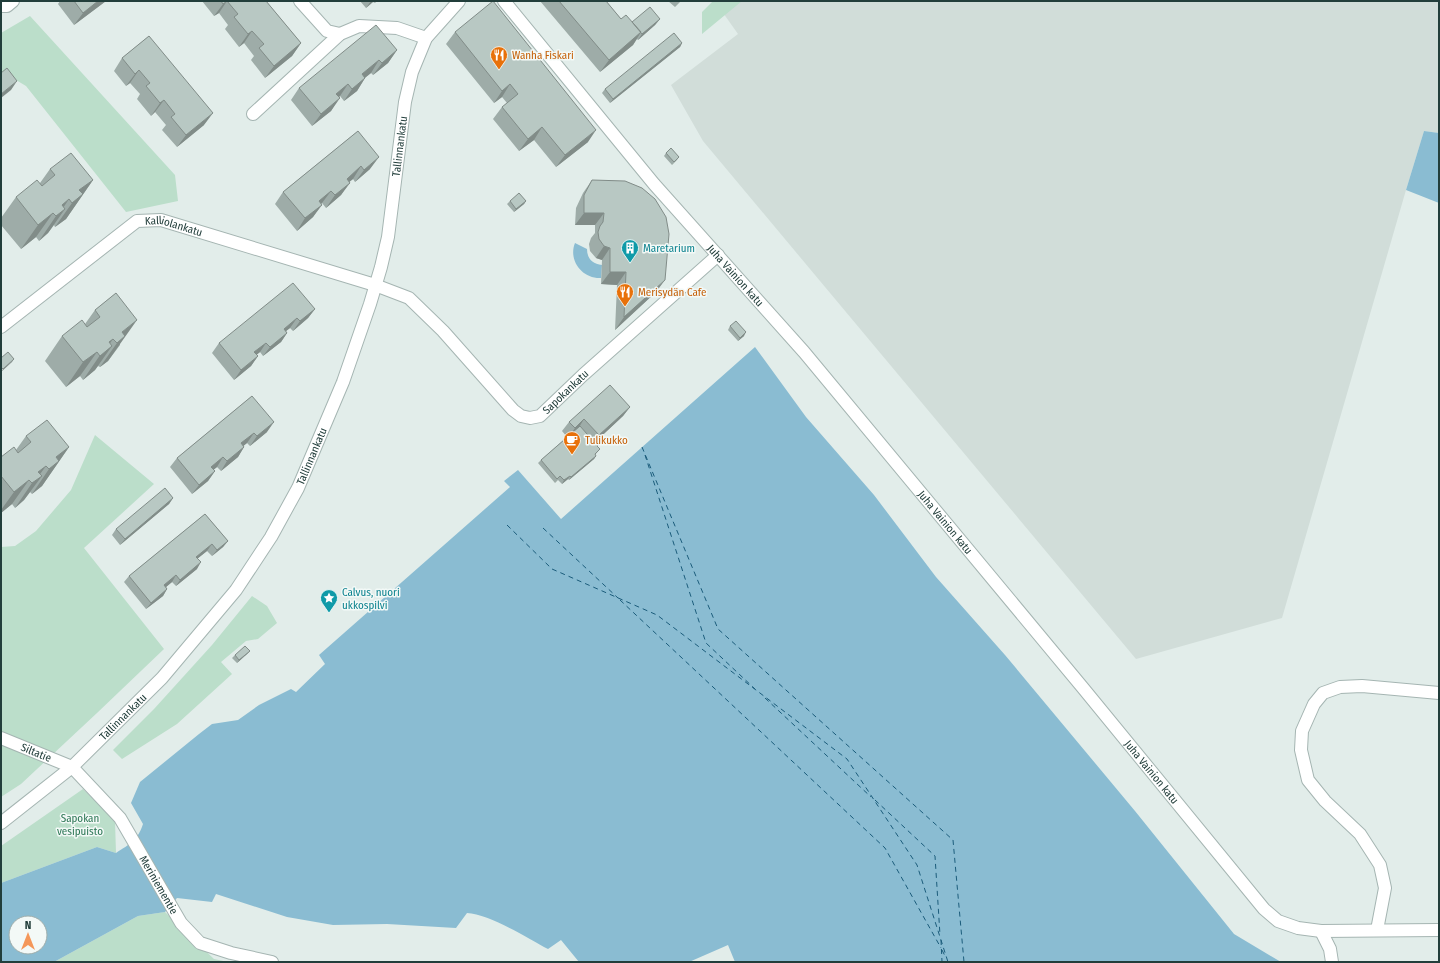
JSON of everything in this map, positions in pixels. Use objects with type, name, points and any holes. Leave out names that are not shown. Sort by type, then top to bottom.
[{"type":"street","points":[[1,6],[7,6],[13,1]]},
{"type":"street","points":[[300,1],[327,31],[340,34]]},
{"type":"street","name":"Tallinnankatu","points":[[1,823],[72,768],[162,678],[236,590],[270,537],[298,488],[343,382],[375,285],[388,237],[405,102],[412,72],[426,38],[459,1]]},
{"type":"street","name":"Juha Vainion katu","points":[[504,1],[654,184],[804,352],[1098,706],[1264,909],[1278,921],[1298,928],[1321,931],[1439,930]]},
{"type":"street","points":[[253,114],[340,34],[359,26],[397,28],[426,38]]},
{"type":"street","name":"Kalliolankatu","points":[[1,327],[137,221],[161,220],[375,285]]},
{"type":"street","name":"Sapokankatu","points":[[375,285],[409,298],[443,331],[513,410],[521,416],[530,418],[540,416],[583,375],[718,255]]},
{"type":"street","points":[[1377,930],[1385,888],[1380,866],[1360,834],[1325,801],[1308,780],[1300,750],[1302,731],[1314,704],[1323,693],[1340,687],[1362,686],[1439,693]]},
{"type":"street","name":"Siltatie","points":[[1,738],[72,768]]},
{"type":"street","name":"Meriniementie","points":[[72,768],[120,818],[181,923],[200,942],[231,953],[272,962]]},
{"type":"street","points":[[1321,931],[1330,949],[1332,962]]},
{"type":"shaded area","points":[[731,1],[1439,1],[1439,133],[1424,131],[1282,618],[1136,659],[703,141],[671,85],[738,34],[721,10]]},
{"type":"green space","points":[[713,1],[742,1],[702,34],[702,12]]},
{"type":"green space","points":[[30,16],[175,175],[178,201],[126,212],[26,86],[1,71],[1,33]]},
{"type":"green space","points":[[95,435],[154,484],[84,548],[164,649],[21,784],[1,797],[1,547],[15,546],[36,531],[71,490]]},
{"type":"green space","points":[[252,596],[267,606],[277,623],[258,639],[246,641],[221,662],[232,674],[177,724],[122,759],[113,750],[154,709],[212,645]]},
{"type":"green space","name":"Sapokan vesipuisto","points":[[83,789],[115,821],[116,853],[97,847],[1,883],[1,846]]},
{"type":"green space","points":[[165,912],[214,959],[228,962],[54,962],[138,916]]},
{"type":"water","points":[[1424,131],[1439,133],[1439,203],[1406,190]]},
{"type":"water","points":[[575,243],[587,249],[589,258],[593,262],[602,265],[601,278],[588,275],[578,267],[573,256]]},
{"type":"water","points":[[755,347],[806,417],[874,495],[936,577],[1005,655],[1135,811],[1234,934],[1281,962],[735,962],[728,945],[689,962],[579,962],[561,940],[548,949],[508,927],[476,914],[467,913],[456,928],[387,924],[333,925],[287,917],[216,894],[212,902],[177,898],[165,912],[138,916],[54,962],[1,962],[1,883],[97,847],[116,853],[129,844],[139,834],[143,824],[131,803],[140,782],[212,724],[238,720],[259,705],[291,689],[296,692],[325,664],[319,655],[510,487],[504,481],[518,470],[561,519]]},
{"type":"building","points":[[74,1],[98,1],[83,13]]},
{"type":"building","points":[[227,1],[266,1],[301,43],[274,66],[259,48],[264,44],[252,31],[248,34],[234,17],[238,14]]},
{"type":"building","name":"Wanha Fiskari","points":[[493,1],[596,130],[565,155],[542,127],[528,139],[502,107],[518,94],[510,84],[502,91],[455,32]]},
{"type":"building","points":[[559,1],[606,1],[621,19],[626,15],[641,32],[609,60]]},
{"type":"building","points":[[650,7],[660,19],[642,34],[632,22]]},
{"type":"building","points":[[376,25],[397,50],[382,63],[379,60],[362,74],[365,78],[352,89],[348,84],[336,94],[340,98],[321,114],[299,88]]},
{"type":"building","points":[[674,33],[682,43],[613,99],[605,89]]},
{"type":"building","points":[[149,36],[213,113],[186,135],[171,117],[175,114],[164,100],[160,103],[146,86],[150,83],[139,70],[135,74],[122,58]]},
{"type":"building","points":[[7,68],[17,81],[1,94],[1,73]]},
{"type":"building","points":[[358,131],[379,157],[364,170],[361,166],[347,179],[350,183],[335,195],[331,191],[319,201],[322,205],[305,218],[283,192]]},
{"type":"building","points":[[671,148],[679,157],[674,162],[666,153]]},
{"type":"building","points":[[71,153],[93,180],[79,190],[83,194],[72,203],[69,199],[62,205],[65,209],[56,216],[53,213],[38,225],[16,197],[37,180],[42,186],[55,175],[50,169]]},
{"type":"building","name":"Maretarium","points":[[592,180],[625,181],[642,188],[655,199],[666,217],[669,234],[665,280],[624,317],[626,272],[610,272],[610,248],[604,246],[599,239],[598,232],[603,222],[604,213],[584,213],[584,195]]},
{"type":"building","points":[[519,193],[526,201],[516,209],[510,201]]},
{"type":"building","points":[[293,283],[315,309],[300,321],[297,318],[284,329],[287,333],[270,347],[266,343],[254,352],[258,356],[241,370],[219,343]]},
{"type":"building","points":[[116,293],[137,320],[122,332],[125,336],[117,343],[113,339],[109,342],[112,346],[100,356],[97,352],[83,362],[62,336],[82,320],[87,327],[100,317],[95,310]]},
{"type":"building","points":[[736,321],[746,332],[740,338],[730,326]]},
{"type":"building","points":[[8,352],[14,359],[3,369],[1,367],[1,358]]},
{"type":"building","points":[[610,385],[630,407],[599,435],[584,419],[575,428],[569,422]]},
{"type":"building","points":[[252,396],[274,422],[257,436],[254,433],[241,443],[244,447],[227,461],[223,457],[211,467],[215,471],[199,485],[177,458]]},
{"type":"building","points":[[47,420],[69,447],[56,457],[59,461],[49,469],[46,466],[38,472],[42,476],[32,483],[29,480],[14,492],[1,476],[1,457],[14,447],[18,453],[31,442],[26,436]]},
{"type":"building","name":"Tulikukko","points":[[580,426],[594,442],[599,444],[597,446],[600,449],[595,454],[596,456],[571,477],[570,476],[564,480],[560,476],[557,479],[541,460]]},
{"type":"building","points":[[165,488],[173,498],[125,539],[116,529]]},
{"type":"building","points":[[205,514],[228,541],[217,550],[212,544],[196,557],[201,562],[180,580],[176,575],[164,585],[167,589],[151,603],[129,576]]},
{"type":"building","points":[[245,646],[250,651],[239,660],[235,655]]},
{"type":"ferry route","points":[[642,447],[718,629],[953,840],[964,962]]},
{"type":"ferry route","points":[[645,455],[706,643],[755,689]]},
{"type":"ferry route","points":[[507,525],[552,569],[657,615],[847,759],[917,865],[948,962]]},
{"type":"ferry route","points":[[543,528],[618,598]]},
{"type":"ferry route","points":[[620,600],[885,848],[941,948]]},
{"type":"ferry route","points":[[765,698],[871,797]]},
{"type":"ferry route","points":[[875,800],[935,856],[940,935]]},
{"type":"ferry route","points":[[941,940],[942,962]]},
{"type":"ferry route","points":[[942,950],[946,958]]},
{"type":"place","name":"Wanha Fiskari","points":[[499,70]]},
{"type":"place","name":"Maretarium","points":[[630,263]]},
{"type":"place","name":"Merisydän Cafe","points":[[625,307]]},
{"type":"place","name":"Tulikukko","points":[[572,455]]},
{"type":"place","name":"Calvus, nuori ukkospilvi","points":[[329,613]]}]
